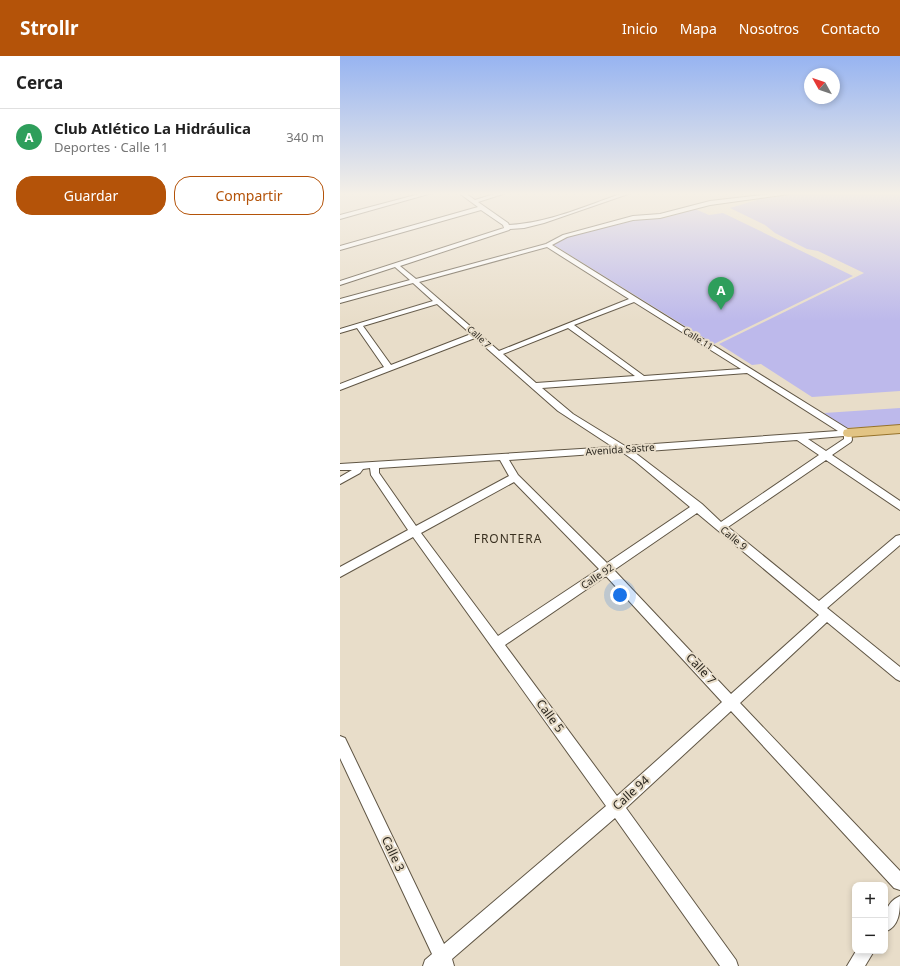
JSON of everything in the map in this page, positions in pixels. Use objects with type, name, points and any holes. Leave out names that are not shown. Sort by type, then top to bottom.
[{"type":"main road","name":"Avenida Sastre","points":[[848,433],[900,429]]},
{"type":"street","points":[[340,248],[384,235]]},
{"type":"street","points":[[340,283],[488,235]]},
{"type":"street","points":[[344,298],[548,245],[567,235]]},
{"type":"street","name":"Calle 11","points":[[548,245],[848,433]]},
{"type":"street","name":"Calle 7","points":[[396,265],[561,409]]},
{"type":"street","points":[[497,354],[634,299]]},
{"type":"street","points":[[340,331],[439,301]]},
{"type":"street","points":[[569,324],[642,378]]},
{"type":"street","points":[[358,325],[389,368]]},
{"type":"street","points":[[340,387],[476,334]]},
{"type":"street","points":[[533,386],[749,371]]},
{"type":"street","name":"Calle 9","points":[[561,409],[576,421],[625,449],[698,507],[900,675]]},
{"type":"street","points":[[721,527],[848,440],[848,433]]},
{"type":"street","name":"Avenida Sastre","points":[[340,467],[848,433]]},
{"type":"street","points":[[798,436],[900,506]]},
{"type":"street","name":"Calle 7","points":[[502,456],[515,477],[606,569],[733,702],[900,882]]},
{"type":"street","name":"Calle 5","points":[[375,464],[374,474],[414,531],[616,807],[730,966]]},
{"type":"street","points":[[340,481],[357,472],[360,465]]},
{"type":"street","points":[[340,572],[515,477]]},
{"type":"street","name":"Calle 92","points":[[497,644],[698,507]]},
{"type":"street","name":"Calle 94","points":[[440,963],[733,702],[823,612],[900,539]]},
{"type":"street","name":"Calle 3","points":[[340,743],[440,963]]},
{"type":"street","points":[[888,920],[900,904]]},
{"type":"street","points":[[855,966],[864,954]]},
{"type":"shaded area","points":[[575,235],[769,235],[853,276],[714,344],[554,245],[561,239]]},
{"type":"shaded area","points":[[780,235],[900,235],[900,391],[812,397],[761,364],[752,365],[719,344],[864,273],[818,251],[807,249]]},
{"type":"shaded area","points":[[900,408],[900,425],[847,428],[824,413]]},
{"type":"place","name":"Club Atlético La Hidráulica","points":[[721,310]]},
{"type":"district","name":"FRONTERA","points":[[508,539]]}]
